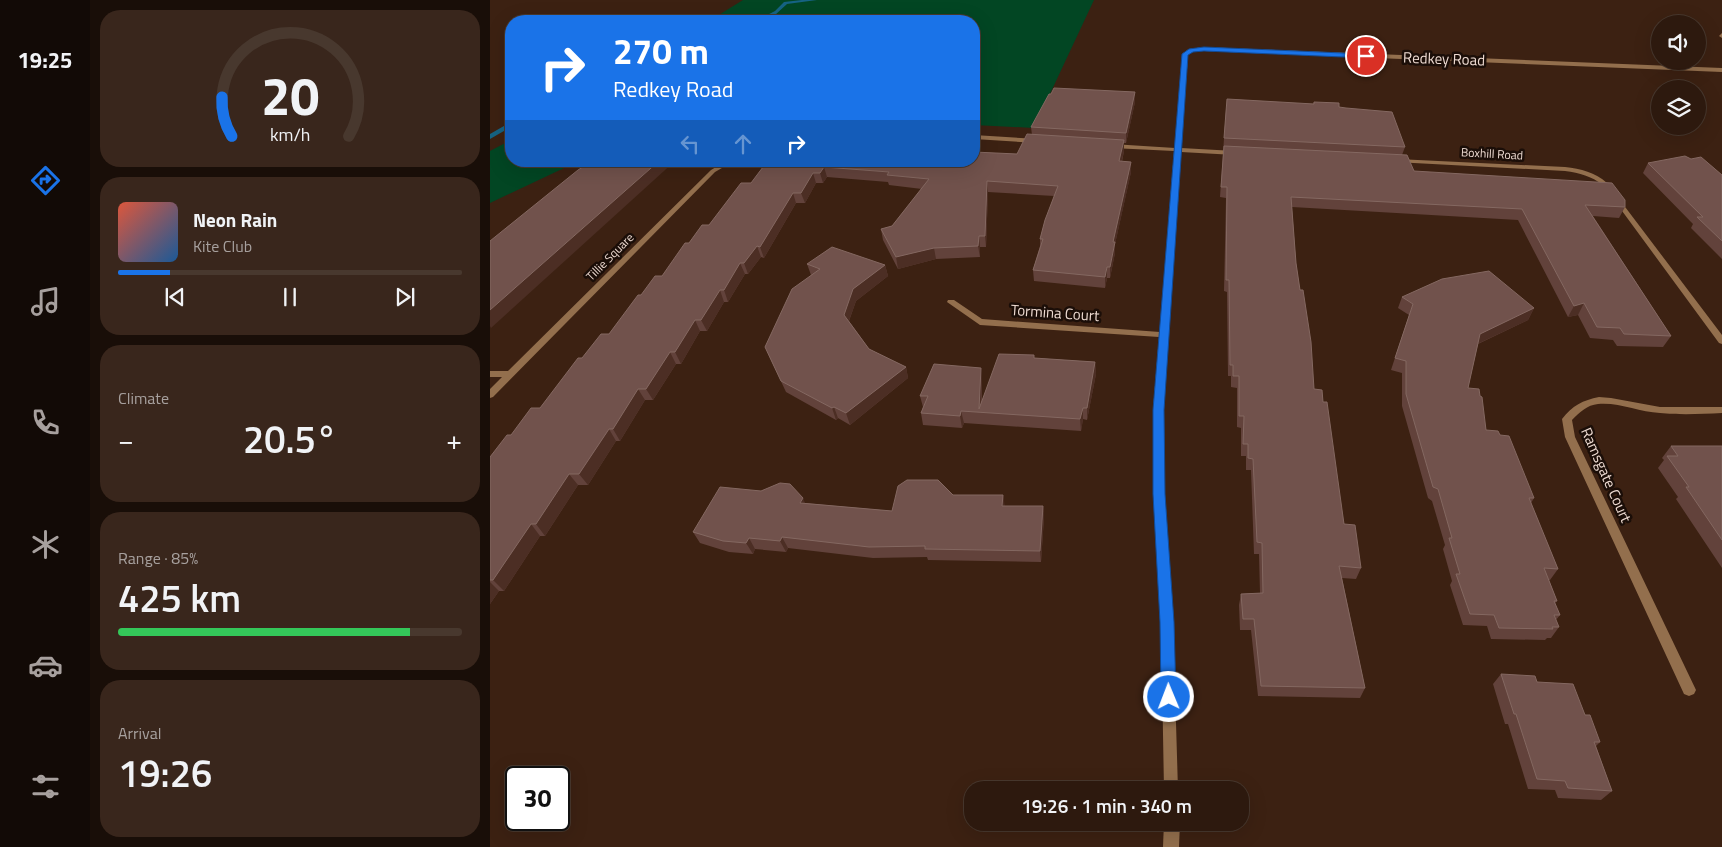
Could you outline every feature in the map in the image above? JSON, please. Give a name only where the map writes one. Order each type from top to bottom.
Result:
[{"type":"street","name":"Redkey Road","points":[[1171,781],[1167,622],[1159,494],[1158,410],[1185,54],[1191,50],[1204,49],[1722,70]]},
{"type":"street","points":[[980,137],[1041,142]]},
{"type":"street","points":[[1109,146],[1238,153]]},
{"type":"street","name":"Boxhill Road","points":[[1384,160],[1578,170],[1592,174],[1610,191],[1722,341]]},
{"type":"street","name":"Tillie Square","points":[[490,396],[713,171],[720,167]]},
{"type":"street","name":"Tormina Court","points":[[951,302],[980,322],[1164,335]]},
{"type":"street","points":[[490,374],[511,374]]},
{"type":"street","name":"Ramsgate Court","points":[[1689,690],[1570,437],[1567,419],[1574,408],[1586,404],[1615,400],[1658,410],[1722,410]]},
{"type":"street","points":[[1171,847],[1172,831]]},
{"type":"green space","points":[[743,0],[1094,0],[1034,128],[980,125],[980,15],[719,15]]},
{"type":"green space","points":[[505,143],[505,167],[566,167],[490,203],[490,151]]},
{"type":"building","points":[[1054,88],[1135,92],[1126,133],[1031,127]]},
{"type":"building","points":[[1227,99],[1314,104],[1314,102],[1339,103],[1339,107],[1392,112],[1405,147],[1224,138]]},
{"type":"building","points":[[1027,134],[1124,140],[1119,161],[1131,162],[1113,242],[1115,242],[1110,267],[1107,267],[1105,277],[1033,270],[1043,239],[1040,239],[1045,220],[1058,186],[987,181],[985,236],[979,236],[978,246],[934,248],[896,257],[881,229],[892,226],[929,179],[887,175],[889,172],[824,167],[980,167],[980,152],[1017,154]]},
{"type":"building","points":[[1224,146],[1407,155],[1414,171],[1612,183],[1625,200],[1625,207],[1585,205],[1671,336],[1624,334],[1620,328],[1597,327],[1584,303],[1574,306],[1522,209],[1291,197],[1296,263],[1300,290],[1303,290],[1311,342],[1314,389],[1322,390],[1323,402],[1327,402],[1344,524],[1355,525],[1361,568],[1339,566],[1365,688],[1261,686],[1254,619],[1243,619],[1241,594],[1263,593],[1262,543],[1257,542],[1253,459],[1248,458],[1248,444],[1243,444],[1244,416],[1239,416],[1239,376],[1233,376],[1233,365],[1230,365],[1229,280],[1226,280],[1227,187],[1221,187]]},
{"type":"building","points":[[1685,156],[1691,159],[1701,157],[1722,175],[1722,241],[1697,217],[1703,217],[1648,163]]},
{"type":"building","points":[[583,167],[652,167],[490,310],[490,241]]},
{"type":"building","points":[[763,167],[824,167],[820,173],[813,173],[801,193],[793,193],[760,247],[757,246],[744,263],[740,263],[724,290],[720,290],[701,320],[695,320],[675,352],[670,352],[646,389],[638,389],[613,429],[609,429],[579,474],[569,474],[536,524],[531,524],[493,580],[490,580],[490,457],[507,435],[511,435],[531,408],[540,408],[578,358],[582,358],[601,334],[609,334],[638,295],[641,295],[655,276],[662,276],[685,243],[689,243],[702,225],[709,225],[741,183],[751,183]]},
{"type":"building","points":[[832,247],[885,265],[853,289],[844,315],[869,349],[906,367],[846,413],[834,407],[832,408],[781,381],[765,347],[792,289],[820,269],[807,264]]},
{"type":"building","points":[[1489,271],[1534,308],[1480,334],[1468,388],[1479,389],[1480,396],[1482,397],[1486,430],[1498,431],[1500,435],[1509,436],[1534,498],[1529,498],[1558,569],[1544,568],[1557,601],[1554,601],[1560,615],[1554,615],[1559,627],[1552,627],[1553,629],[1499,628],[1494,615],[1470,614],[1456,574],[1460,574],[1449,538],[1452,538],[1438,489],[1433,487],[1406,394],[1406,361],[1395,358],[1413,304],[1402,297],[1442,279]]},
{"type":"building","points":[[999,354],[1034,355],[1034,358],[1095,362],[1087,408],[1083,408],[1080,419],[961,411],[960,416],[921,413],[928,396],[920,396],[934,364],[981,368],[979,409]]},
{"type":"building","points":[[1671,446],[1722,446],[1722,540],[1667,456],[1678,456]]},
{"type":"building","points":[[907,480],[938,480],[953,495],[1003,495],[1002,506],[1043,506],[1040,551],[925,549],[925,546],[869,547],[782,537],[780,541],[749,538],[746,543],[723,541],[693,532],[720,487],[761,491],[780,483],[790,484],[803,498],[800,503],[892,511],[898,486]]},
{"type":"building","points":[[1501,674],[1535,676],[1537,682],[1573,684],[1585,715],[1590,715],[1600,742],[1594,742],[1612,791],[1568,788],[1565,781],[1537,779]]},
{"type":"waterway","points":[[772,15],[786,3],[815,0]]},
{"type":"waterway","points":[[490,137],[505,128]]},
{"type":"route","points":[[1169,697],[1167,622],[1159,494],[1158,410],[1185,54],[1191,50],[1204,49],[1366,56]]}]
